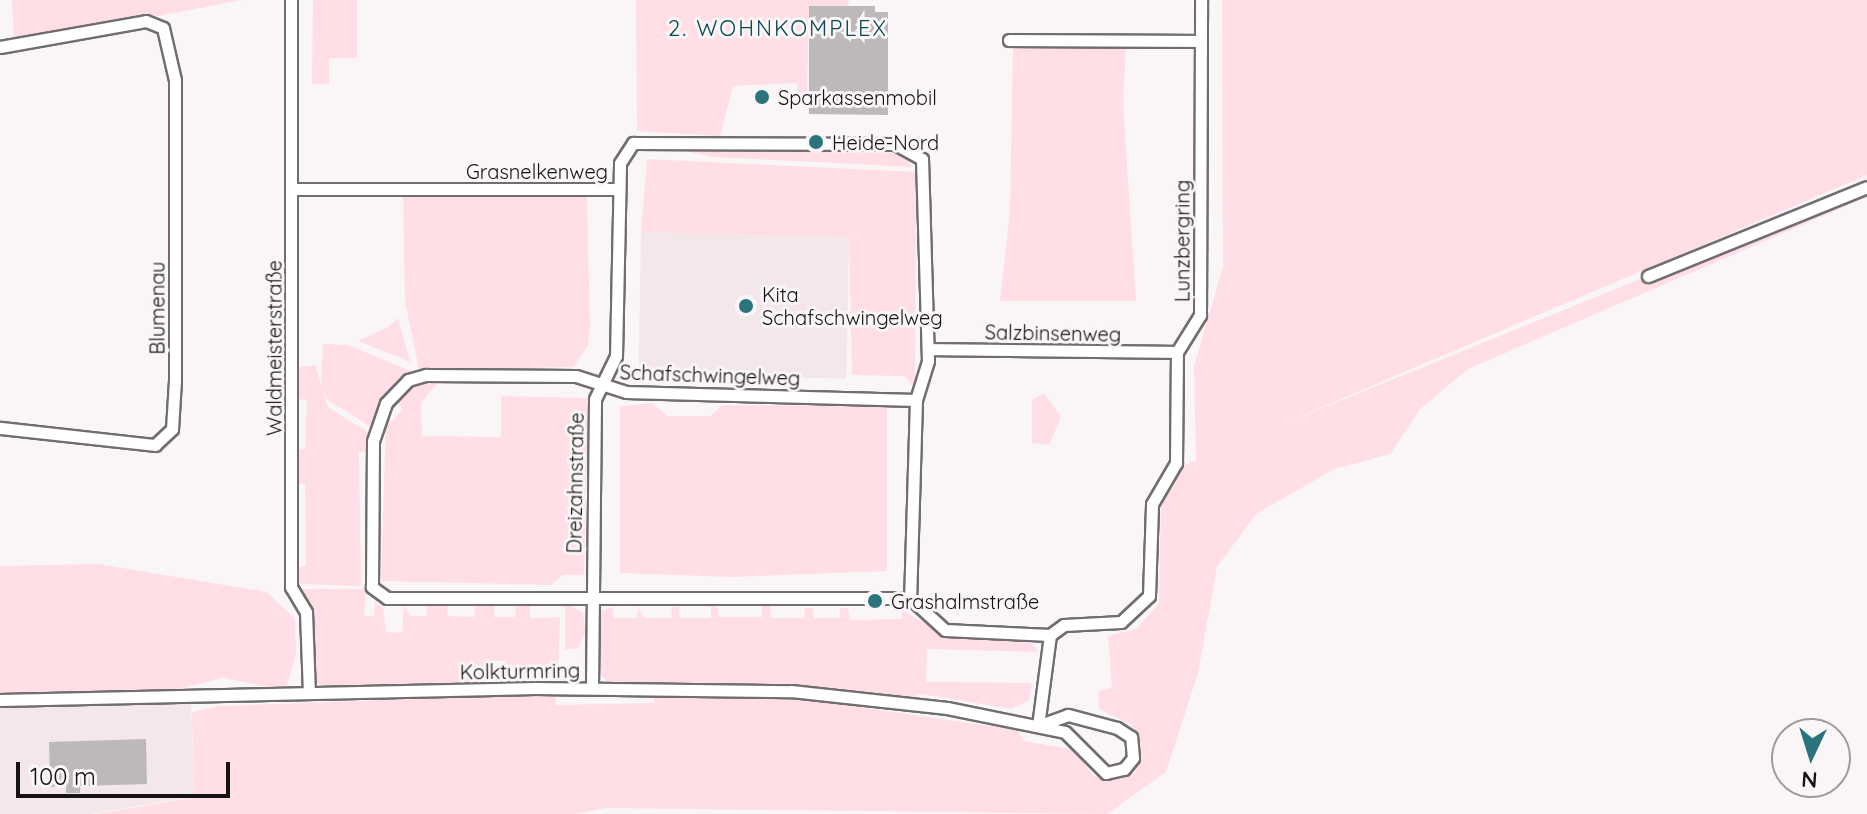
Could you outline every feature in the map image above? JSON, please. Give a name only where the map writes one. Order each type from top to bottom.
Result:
[{"type":"street","name":"Waldmeisterstraße","points":[[291,0],[291,587],[306,612],[309,693]]},
{"type":"street","name":"Lunzbergring","points":[[1177,352],[1200,315],[1201,0]]},
{"type":"street","name":"Blumenau","points":[[0,47],[146,21],[163,28],[174,63],[172,429],[162,442],[140,445],[0,428]]},
{"type":"street","points":[[1009,40],[1201,41]]},
{"type":"street","name":"Grasnelkenweg","points":[[292,189],[618,189],[621,157],[637,143],[895,144],[919,155],[925,169],[928,349]]},
{"type":"street","points":[[1648,276],[1867,187]]},
{"type":"street","name":"Dreizahnstraße","points":[[592,688],[591,598],[599,385],[616,356],[618,189]]},
{"type":"street","points":[[910,598],[916,400],[928,349]]},
{"type":"street","name":"Salzbinsenweg","points":[[928,349],[1177,352]]},
{"type":"street","points":[[591,598],[910,598],[945,630],[1050,635],[1064,625],[1121,622],[1149,596],[1152,504],[1176,463],[1177,352]]},
{"type":"street","name":"Schafschwingelweg","points":[[591,598],[387,598],[372,587],[373,441],[377,417],[398,389],[426,375],[576,376],[626,392],[916,400]]},
{"type":"street","points":[[1038,726],[1050,635]]},
{"type":"street","name":"Kolkturmring","points":[[0,700],[592,688],[791,691],[947,708],[1038,726],[1075,736],[1106,773],[1124,769],[1133,758],[1131,737],[1117,728],[1068,715],[1038,726]]},
{"type":"shaded area","points":[[12,0],[241,0],[14,44]]},
{"type":"shaded area","points":[[313,0],[357,0],[357,58],[329,58],[329,84],[312,84]]},
{"type":"shaded area","points":[[636,0],[849,0],[848,6],[809,6],[807,94],[798,94],[797,83],[733,86],[720,136],[637,131]]},
{"type":"shaded area","points":[[1222,0],[1867,0],[1867,175],[1273,428],[1867,187],[1867,197],[1468,369],[1420,409],[1390,454],[1334,469],[1256,514],[1217,567],[1198,673],[1166,772],[1107,814],[606,808],[575,814],[97,814],[194,797],[192,712],[220,706],[555,694],[556,705],[654,703],[655,694],[798,698],[1017,730],[1024,741],[1075,750],[1093,776],[1134,774],[1140,754],[1132,725],[1099,709],[1098,691],[1112,688],[1108,636],[1136,629],[1159,604],[1161,503],[1176,483],[1175,470],[1196,460],[1194,366],[1223,267]]},
{"type":"shaded area","points":[[1013,46],[1126,47],[1123,104],[1136,301],[1000,301],[1010,212]]},
{"type":"shaded area","points":[[676,149],[886,152],[903,156],[913,167],[713,157]]},
{"type":"shaded area","points":[[647,159],[916,172],[915,388],[904,376],[852,375],[849,237],[641,232]]},
{"type":"shaded area","points":[[403,194],[587,196],[590,329],[588,346],[573,367],[419,370],[405,301]]},
{"type":"shaded area","name":"Kita Schafschwingelweg","points":[[641,232],[849,236],[846,379],[639,375]]},
{"type":"shaded area","points":[[398,318],[410,362],[358,341],[388,327]]},
{"type":"shaded area","points":[[323,344],[348,345],[413,372],[389,392],[371,427],[328,400],[321,387]]},
{"type":"shaded area","points":[[315,365],[328,407],[371,434],[369,451],[359,452],[361,586],[297,584],[297,567],[306,566],[305,484],[298,483],[297,450],[305,449],[307,400],[297,399],[297,367]]},
{"type":"shaded area","points":[[413,383],[437,383],[421,403],[422,436],[501,437],[501,396],[588,398],[584,575],[563,575],[551,585],[381,581],[386,419],[392,421],[403,409],[395,400]]},
{"type":"shaded area","points":[[1044,393],[1061,417],[1049,445],[1032,443],[1032,400]]},
{"type":"shaded area","points":[[652,403],[667,416],[710,416],[722,405],[887,406],[887,571],[731,577],[620,573],[620,406]]},
{"type":"shaded area","points":[[98,564],[267,592],[295,619],[296,653],[287,685],[273,688],[223,678],[170,691],[0,696],[0,566]]},
{"type":"shaded area","points":[[299,589],[366,589],[364,615],[374,617],[375,602],[383,608],[386,632],[402,633],[404,605],[410,616],[426,616],[427,604],[448,605],[447,616],[474,617],[476,605],[494,605],[494,617],[515,617],[516,605],[530,605],[530,618],[560,617],[558,676],[514,678],[504,661],[492,660],[488,677],[477,686],[327,689],[315,682],[310,608]]},
{"type":"shaded area","points":[[565,603],[583,612],[585,633],[578,648],[565,650]]},
{"type":"shaded area","points":[[711,606],[718,607],[719,617],[762,617],[762,606],[770,606],[771,618],[804,618],[805,608],[813,608],[814,618],[840,618],[840,608],[848,608],[850,620],[902,619],[902,610],[949,637],[1029,641],[1039,652],[927,649],[926,682],[1032,683],[1029,700],[1012,709],[921,694],[906,699],[813,688],[608,682],[600,675],[598,617],[603,610],[613,607],[614,618],[637,618],[638,607],[644,618],[671,618],[672,607],[679,607],[680,618],[711,618]]},
{"type":"shaded area","points":[[191,697],[194,796],[92,814],[0,814],[0,701]]},
{"type":"building","points":[[809,6],[875,6],[875,12],[888,12],[888,115],[809,114]]},
{"type":"building","points":[[146,739],[147,784],[80,786],[80,793],[66,793],[66,786],[50,787],[49,742]]},
{"type":"place","name":"Sparkassenmobil","points":[[762,97]]},
{"type":"place","name":"Heide-Nord","points":[[816,142]]},
{"type":"place","name":"Kita Schafschwingelweg","points":[[746,306]]},
{"type":"place","name":"Grashalmstraße","points":[[875,601]]},
{"type":"district","name":"2. WOHNKOMPLEX","points":[[778,29]]}]
